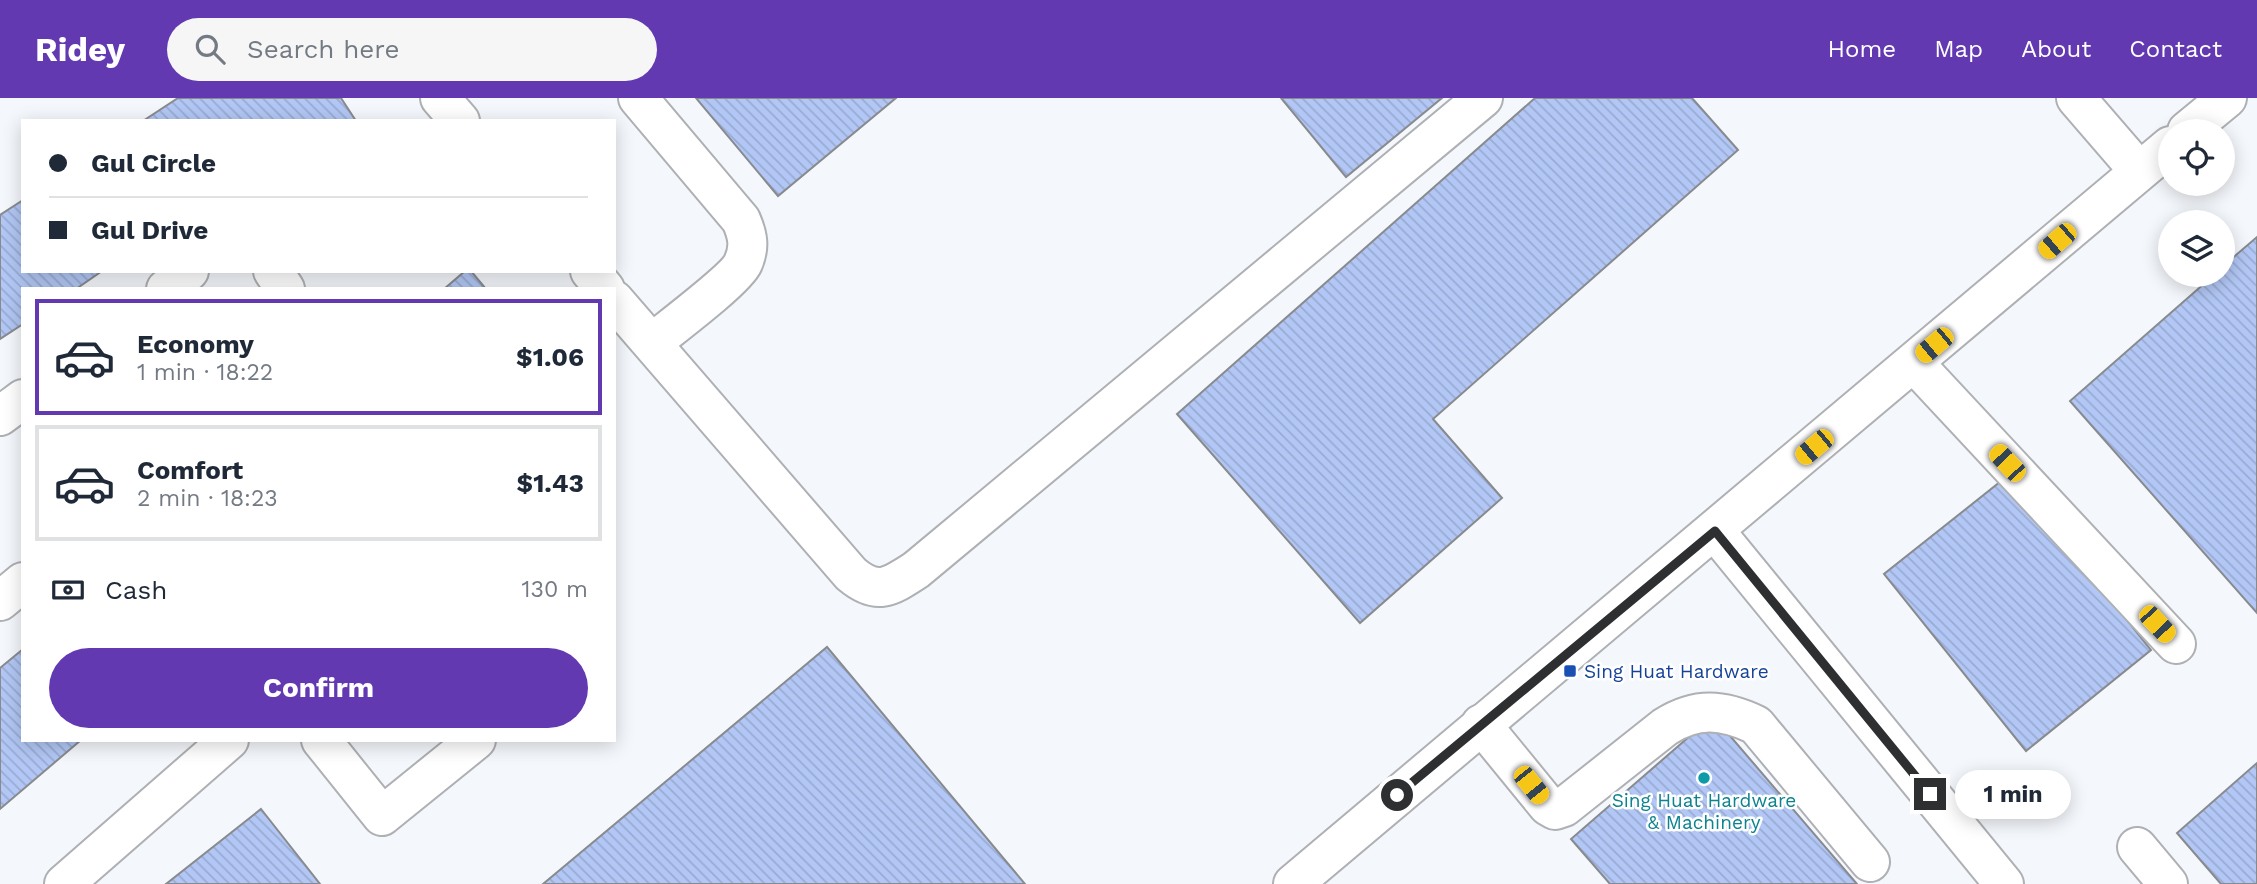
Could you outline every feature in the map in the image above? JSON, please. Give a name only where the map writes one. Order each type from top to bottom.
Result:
[{"type":"street","points":[[440,98],[458,119]]},
{"type":"street","points":[[638,98],[741,220],[748,237],[747,249],[738,271],[652,343]]},
{"type":"street","points":[[616,302],[851,574],[863,584],[884,588],[915,570],[1483,98]]},
{"type":"street","points":[[2077,98],[2139,171]]},
{"type":"street","points":[[2202,119],[2227,98]]},
{"type":"street","points":[[1293,884],[2158,156]]},
{"type":"street","points":[[169,287],[186,273]]},
{"type":"street","points":[[592,273],[603,287]]},
{"type":"street","points":[[1914,363],[2176,644]]},
{"type":"street","points":[[0,416],[21,400]]},
{"type":"street","points":[[1715,531],[2004,884]]},
{"type":"street","points":[[0,601],[21,584]]},
{"type":"street","points":[[1481,724],[1548,806],[1555,810],[1564,807],[1682,716],[1703,713],[1735,715],[1756,725],[1870,862]]},
{"type":"street","points":[[64,884],[227,742]]},
{"type":"street","points":[[323,742],[382,816],[474,742]]},
{"type":"street","points":[[2137,847],[2168,884]]},
{"type":"building","points":[[178,98],[341,98],[355,119],[146,119]]},
{"type":"building","points":[[696,98],[896,98],[778,196]]},
{"type":"building","points":[[1281,98],[1442,98],[1346,177]]},
{"type":"building","points":[[1535,98],[1692,98],[1738,150],[1433,419],[1502,498],[1360,623],[1177,414]]},
{"type":"building","points":[[21,201],[21,273],[99,273],[79,287],[21,287],[21,325],[0,339],[0,215]]},
{"type":"building","points":[[2257,237],[2257,613],[2070,401],[2200,287],[2235,287],[2235,256]]},
{"type":"building","points":[[463,273],[473,273],[484,287],[446,287]]},
{"type":"building","points":[[2010,474],[2151,650],[2026,751],[1884,574]]},
{"type":"building","points":[[827,647],[1025,884],[543,884]]},
{"type":"building","points":[[21,651],[21,742],[79,742],[0,809],[0,668]]},
{"type":"building","name":"Sing Huat Hardware & Machinery","points":[[1713,716],[1857,884],[1610,884],[1571,839]]},
{"type":"building","points":[[2257,763],[2257,884],[2221,884],[2177,833]]},
{"type":"building","points":[[261,809],[320,884],[166,884]]},
{"type":"place","name":"Sing Huat Hardware","points":[[1570,671]]},
{"type":"place","name":"Sing Huat Hardware & Machinery","points":[[1704,778]]},
{"type":"route","points":[[1397,795],[1715,531],[1930,794]]}]
